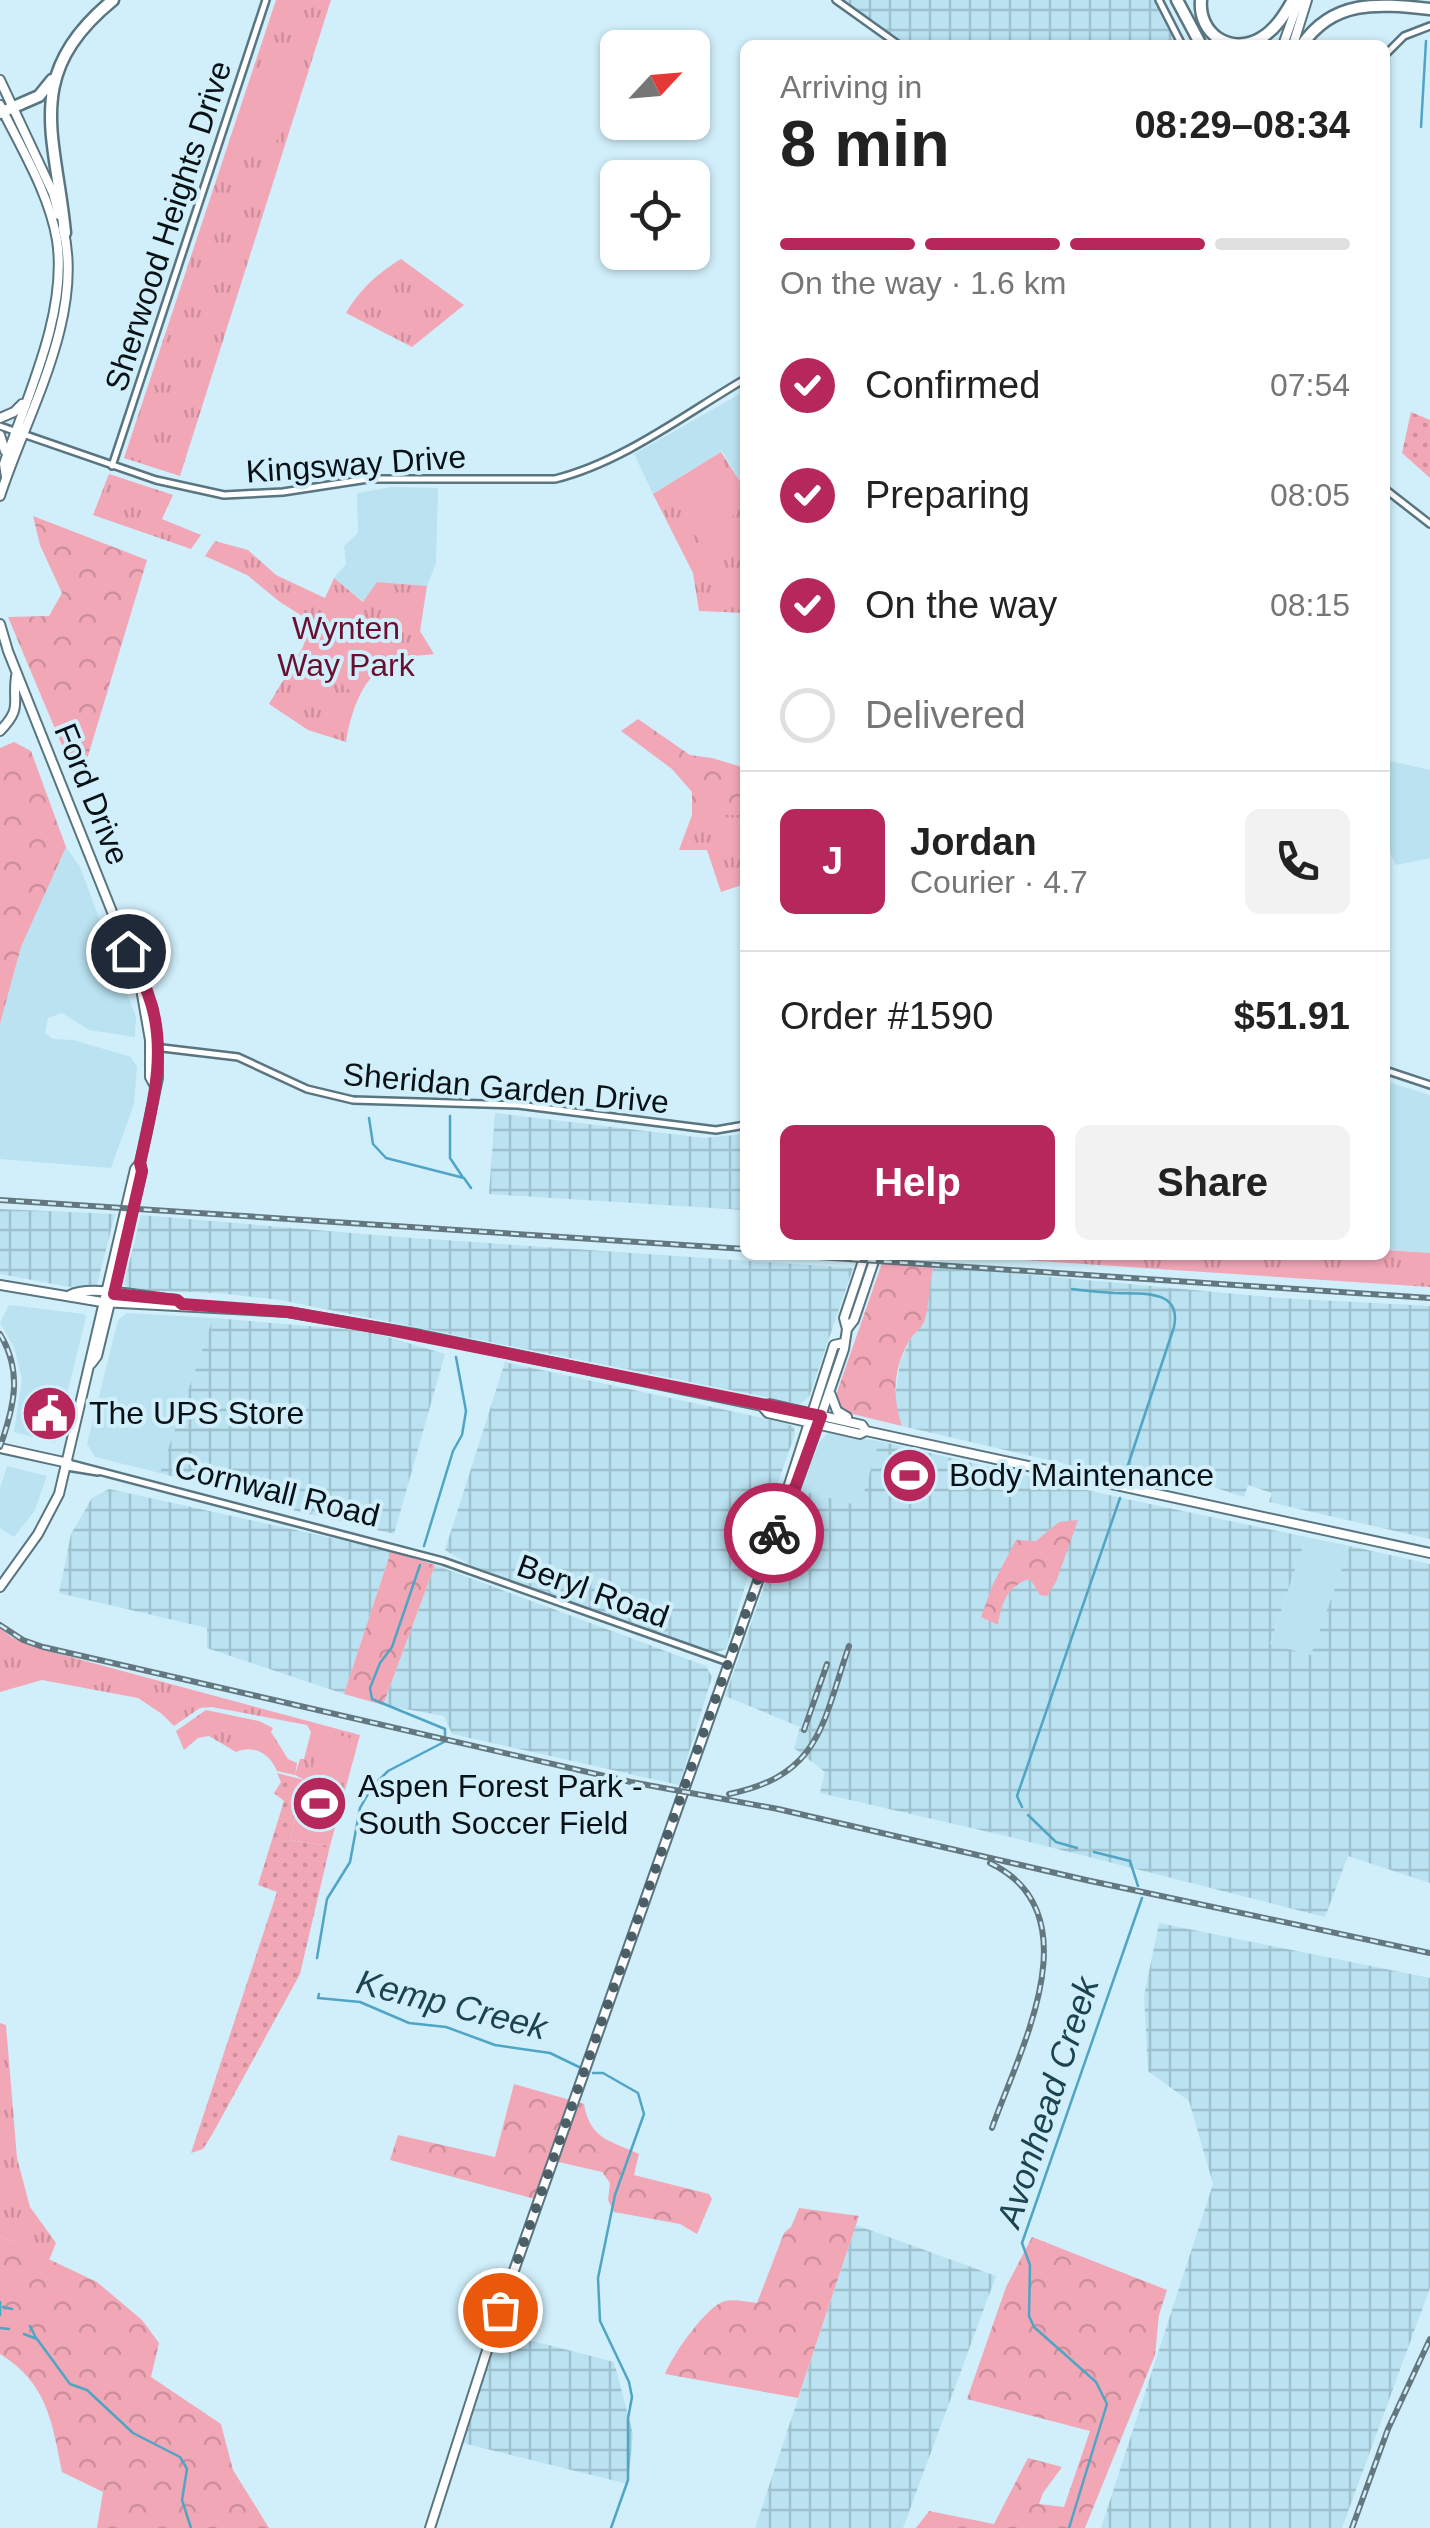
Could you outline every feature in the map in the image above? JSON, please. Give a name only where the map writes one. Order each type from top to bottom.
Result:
[{"type":"highway","points":[[4,109],[45,91],[87,24],[113,0]]},
{"type":"highway","points":[[1177,0],[1198,40]]},
{"type":"highway","points":[[1201,0],[1201,16],[1219,40]]},
{"type":"highway","points":[[1256,40],[1270,31],[1296,0]]},
{"type":"highway","points":[[1413,0],[1430,6]]},
{"type":"highway","points":[[1305,40],[1322,16],[1339,6],[1366,2],[1430,6]]},
{"type":"highway","points":[[64,57],[48,120],[65,233]]},
{"type":"main road","points":[[1284,40],[1296,0]]},
{"type":"main road","points":[[1295,40],[1307,0]]},
{"type":"main road","points":[[0,80],[4,109],[49,211],[59,266],[52,320],[25,401],[20,434],[5,461]]},
{"type":"main road","points":[[0,496],[65,306],[68,281],[65,233],[53,193],[4,109]]},
{"type":"main road","points":[[0,418],[25,401]]},
{"type":"main road","points":[[0,435],[5,445],[6,477]]},
{"type":"main road","name":"Ford Drive","points":[[0,624],[140,982],[158,1078],[67,1465],[48,1518],[0,1587]]},
{"type":"main road","points":[[0,731],[14,717],[18,704],[16,671]]},
{"type":"main road","points":[[847,1330],[844,1318],[864,1260]]},
{"type":"main road","points":[[788,1492],[795,1488],[844,1349],[842,1343],[874,1260]]},
{"type":"main road","points":[[0,1284],[176,1308],[182,1304],[288,1312],[421,1335],[762,1406],[768,1414],[820,1420],[860,1434],[863,1428]]},
{"type":"main road","points":[[430,2528],[500,2310],[788,1492],[786,1485],[834,1345],[842,1343]]},
{"type":"main road","points":[[836,1372],[832,1403],[840,1414],[856,1419],[863,1428],[1430,1553]]},
{"type":"main road","name":"Cornwall Road","points":[[0,1450],[67,1465]]},
{"type":"street","name":"Sherwood Heights Drive","points":[[112,466],[266,0]]},
{"type":"street","points":[[836,0],[892,40]]},
{"type":"street","points":[[1159,0],[1179,40]]},
{"type":"street","points":[[1390,50],[1404,36],[1430,26]]},
{"type":"street","name":"Kingsway Drive","points":[[0,426],[183,488],[224,495],[283,492],[368,479],[556,479],[607,460],[740,382]]},
{"type":"street","points":[[1390,494],[1430,524]]},
{"type":"street","name":"Sheridan Garden Drive","points":[[154,1047],[238,1057],[307,1089],[353,1100],[518,1106],[716,1130],[740,1126]]},
{"type":"street","points":[[1390,1072],[1430,1085]]},
{"type":"street","name":"Cornwall Road","points":[[67,1465],[443,1561]]},
{"type":"street","name":"Beryl Road","points":[[443,1561],[728,1662]]},
{"type":"shaded area","points":[[841,0],[1154,0],[1174,40],[901,40]]},
{"type":"shaded area","points":[[740,394],[740,481],[722,451],[653,494],[634,454]]},
{"type":"shaded area","points":[[392,487],[438,488],[436,563],[427,586],[377,582],[364,602],[334,578],[346,564],[344,546],[358,533],[357,493]]},
{"type":"shaded area","points":[[1390,761],[1430,770],[1430,858],[1396,865],[1390,853]]},
{"type":"shaded area","points":[[66,847],[80,867],[136,1017],[135,1037],[89,1030],[62,1013],[48,1018],[45,1033],[53,1039],[73,1040],[131,1057],[137,1067],[134,1104],[111,1168],[0,1159],[0,1024],[21,947]]},
{"type":"shaded area","points":[[1390,1083],[1430,1095],[1430,1253],[1390,1250]]},
{"type":"shaded area","points":[[495,1113],[704,1138],[740,1134],[740,1210],[489,1194]]},
{"type":"shaded area","points":[[0,1209],[115,1214],[97,1285],[69,1287],[0,1274]]},
{"type":"shaded area","points":[[141,1215],[853,1268],[809,1397],[800,1404],[280,1300],[129,1290],[124,1284]]},
{"type":"shaded area","points":[[934,1266],[1279,1298],[1430,1306],[1430,1539],[1269,1502],[1272,1493],[1248,1485],[1244,1497],[1210,1486],[1082,1468],[902,1426],[894,1403],[900,1363],[909,1341],[924,1321]]},
{"type":"shaded area","points":[[9,1305],[86,1317],[55,1443],[14,1432],[22,1380],[14,1347],[0,1323]]},
{"type":"shaded area","points":[[127,1313],[213,1318],[160,1473],[95,1457],[87,1444],[118,1320]]},
{"type":"shaded area","points":[[213,1318],[368,1331],[445,1354],[394,1534],[160,1473]]},
{"type":"shaded area","points":[[505,1362],[794,1427],[795,1434],[726,1649],[715,1653],[604,1614],[470,1565],[445,1550]]},
{"type":"shaded area","points":[[828,1433],[879,1441],[861,1506],[799,1490],[820,1441]]},
{"type":"shaded area","points":[[879,1441],[1306,1537],[1270,1644],[1311,1655],[1350,1546],[1430,1564],[1430,1883],[1348,1856],[1325,1917],[820,1793],[825,1772],[794,1748],[800,1727],[725,1696],[799,1490],[860,1506]]},
{"type":"shaded area","points":[[7,1466],[47,1476],[34,1512],[14,1537],[0,1528],[0,1488]]},
{"type":"shaded area","points":[[109,1489],[391,1551],[344,1694],[207,1648],[207,1628],[59,1593],[71,1534],[92,1498]]},
{"type":"shaded area","points":[[1306,1537],[1350,1546],[1312,1655],[1270,1645]]},
{"type":"shaded area","points":[[435,1565],[706,1666],[712,1677],[679,1785],[452,1734],[444,1716],[383,1705]]},
{"type":"shaded area","points":[[1159,1923],[1430,1978],[1430,2288],[1342,2528],[1101,2528],[1213,2184],[1189,2101],[1148,2071],[1144,1996]]},
{"type":"shaded area","points":[[856,2225],[996,2276],[903,2528],[755,2528]]},
{"type":"shaded area","points":[[498,2332],[614,2362],[633,2434],[628,2484],[463,2443]]},
{"type":"green space","points":[[276,0],[331,0],[180,476],[124,458]]},
{"type":"green space","points":[[255,72],[295,85],[271,157],[231,144]]},
{"type":"green space","points":[[401,259],[464,305],[412,347],[346,313],[370,282]]},
{"type":"green space","points":[[1411,412],[1430,420],[1430,478],[1402,453]]},
{"type":"green space","points":[[721,452],[740,481],[740,613],[699,611],[693,573],[653,494]]},
{"type":"green space","points":[[698,469],[740,498],[740,506],[709,549],[686,521],[684,502]]},
{"type":"green space","points":[[109,474],[173,495],[162,519],[201,535],[191,549],[93,515]]},
{"type":"green space","points":[[33,516],[147,560],[79,786],[8,617],[49,616],[62,593],[40,545]]},
{"type":"green space","name":"Wynten Way Park","points":[[215,541],[248,550],[276,575],[325,598],[334,578],[363,602],[377,582],[427,586],[420,631],[434,654],[396,659],[377,671],[358,699],[346,742],[308,730],[269,704],[303,647],[310,621],[247,575],[205,556]]},
{"type":"green space","points":[[333,614],[382,641],[350,690],[333,675],[324,656],[324,636]]},
{"type":"green space","points":[[638,719],[690,755],[740,766],[740,815],[692,815],[692,792],[672,769],[621,731]]},
{"type":"green space","points":[[14,742],[31,751],[66,847],[21,947],[0,1024],[0,748]]},
{"type":"green space","points":[[692,815],[740,815],[740,886],[721,892],[707,850],[679,850]]},
{"type":"green space","points":[[1390,1250],[1430,1253],[1430,1287],[1022,1260],[1390,1260]]},
{"type":"green space","points":[[882,1263],[934,1266],[924,1322],[909,1341],[897,1373],[902,1426],[844,1412],[835,1398]]},
{"type":"green space","points":[[1078,1520],[1056,1582],[1047,1596],[1040,1595],[1030,1579],[1007,1596],[998,1625],[981,1617],[1016,1540],[1036,1541],[1059,1522]]},
{"type":"green space","points":[[391,1551],[435,1565],[383,1705],[344,1694]]},
{"type":"green space","points":[[0,1628],[41,1649],[360,1735],[330,1846],[290,1840],[304,1780],[295,1775],[311,1732],[307,1725],[212,1707],[200,1708],[174,1726],[138,1698],[42,1680],[0,1692]]},
{"type":"green space","points":[[206,1710],[259,1721],[273,1728],[271,1732],[288,1759],[297,1763],[295,1775],[277,1771],[260,1752],[236,1752],[209,1736],[198,1738],[184,1750],[176,1731]]},
{"type":"green space","points":[[321,1731],[350,1738],[338,1786],[310,1778]]},
{"type":"green space","points":[[277,1773],[304,1780],[290,1840],[330,1846],[300,1974],[213,2133],[203,2149],[191,2153],[277,1892],[258,1885],[284,1801],[274,1793],[281,1782]]},
{"type":"green space","name":"Aspen Forest Park - South Soccer Field","points":[[308,1785],[337,1791],[324,1840],[296,1834]]},
{"type":"green space","points":[[0,2023],[6,2025],[17,2158],[30,2207],[56,2243],[49,2260],[0,2236]]},
{"type":"green space","points":[[514,2084],[584,2104],[596,2132],[639,2154],[634,2175],[709,2194],[712,2199],[697,2234],[680,2224],[614,2212],[608,2200],[610,2183],[602,2172],[550,2160],[535,2199],[390,2160],[398,2135],[495,2157]]},
{"type":"green space","points":[[799,2208],[859,2216],[798,2398],[665,2374],[690,2333],[717,2305],[729,2300],[757,2303],[784,2233]]},
{"type":"green space","points":[[0,2236],[97,2282],[142,2320],[159,2343],[151,2377],[221,2424],[233,2470],[269,2528],[97,2528],[103,2492],[62,2472],[50,2420],[38,2391],[16,2365],[0,2354]]},
{"type":"green space","points":[[1032,2237],[1167,2290],[1159,2315],[1155,2355],[1085,2528],[916,2528],[929,2511],[994,2524],[1028,2458],[1062,2467],[1039,2504],[1064,2507],[1090,2431],[967,2399],[1006,2287]]},
{"type":"waterway","points":[[1421,127],[1426,41]]},
{"type":"waterway","points":[[450,1116],[450,1158],[462,1176]]},
{"type":"waterway","points":[[369,1118],[373,1144],[386,1158],[464,1178],[471,1188]]},
{"type":"waterway","points":[[1072,1289],[1157,1296],[1172,1305],[1175,1314],[1126,1471]]},
{"type":"waterway","name":"Kemp Creek","points":[[424,1546],[453,1451],[462,1435],[466,1411],[456,1357]]},
{"type":"waterway","name":"Avonhead Creek","points":[[1022,1807],[1017,1796],[1120,1498]]},
{"type":"waterway","name":"Kemp Creek","points":[[420,1565],[392,1647],[380,1663],[370,1688],[372,1699],[445,1729],[445,1736]]},
{"type":"waterway","name":"Kemp Creek","points":[[317,1958],[327,1899],[350,1862],[360,1808],[372,1787],[388,1771],[444,1742]]},
{"type":"waterway","name":"Avonhead Creek","points":[[1028,1815],[1056,1842],[1077,1848]]},
{"type":"waterway","name":"Avonhead Creek","points":[[1094,1852],[1130,1861],[1138,1886]]},
{"type":"waterway","name":"Avonhead Creek","points":[[1069,2528],[1107,2404],[1096,2382],[1034,2327],[1029,2316],[1030,2265],[1022,2243],[1142,1898]]},
{"type":"waterway","name":"Kemp Creek","points":[[319,1994],[318,1998],[360,2002],[409,2023],[446,2027],[495,2045],[550,2053],[579,2067]]},
{"type":"waterway","name":"Kemp Creek","points":[[593,2073],[603,2073],[638,2093],[644,2114],[615,2195],[598,2278],[600,2321],[629,2382],[632,2397],[628,2480],[611,2528]]},
{"type":"waterway","points":[[0,2302],[0,2315]]},
{"type":"waterway","points":[[3,2307],[12,2309]]},
{"type":"waterway","points":[[30,2326],[36,2338]]},
{"type":"waterway","points":[[0,2328],[9,2329]]},
{"type":"waterway","points":[[24,2334],[37,2339],[70,2384],[87,2390],[133,2433],[180,2457],[187,2469],[182,2500],[191,2528]]},
{"type":"railway","points":[[0,1200],[740,1249]]},
{"type":"railway","points":[[863,1260],[1430,1298]]},
{"type":"railway","points":[[0,1334],[14,1376],[9,1418],[0,1447]]},
{"type":"railway","points":[[0,1625],[43,1647],[631,1782],[778,1809],[1430,1953]]},
{"type":"railway","points":[[729,1794],[783,1774],[800,1759],[823,1722],[849,1646]]},
{"type":"railway","points":[[804,1730],[827,1664]]},
{"type":"railway","points":[[990,1863],[1021,1886],[1038,1915],[1044,1949],[1031,2023],[992,2128]]},
{"type":"railway","points":[[1352,2528],[1388,2429],[1430,2339]]},
{"type":"way so far","points":[[500,2310],[774,1533]]},
{"type":"place","name":"The UPS Store","points":[[50,1413]]},
{"type":"place","name":"Body Maintenance","points":[[910,1475]]},
{"type":"place","name":"Aspen Forest Park - South Soccer Field","points":[[319,1804]]},
{"type":"route","points":[[128,951],[153,1010],[158,1078],[114,1294],[288,1312],[821,1416],[774,1533]]}]
